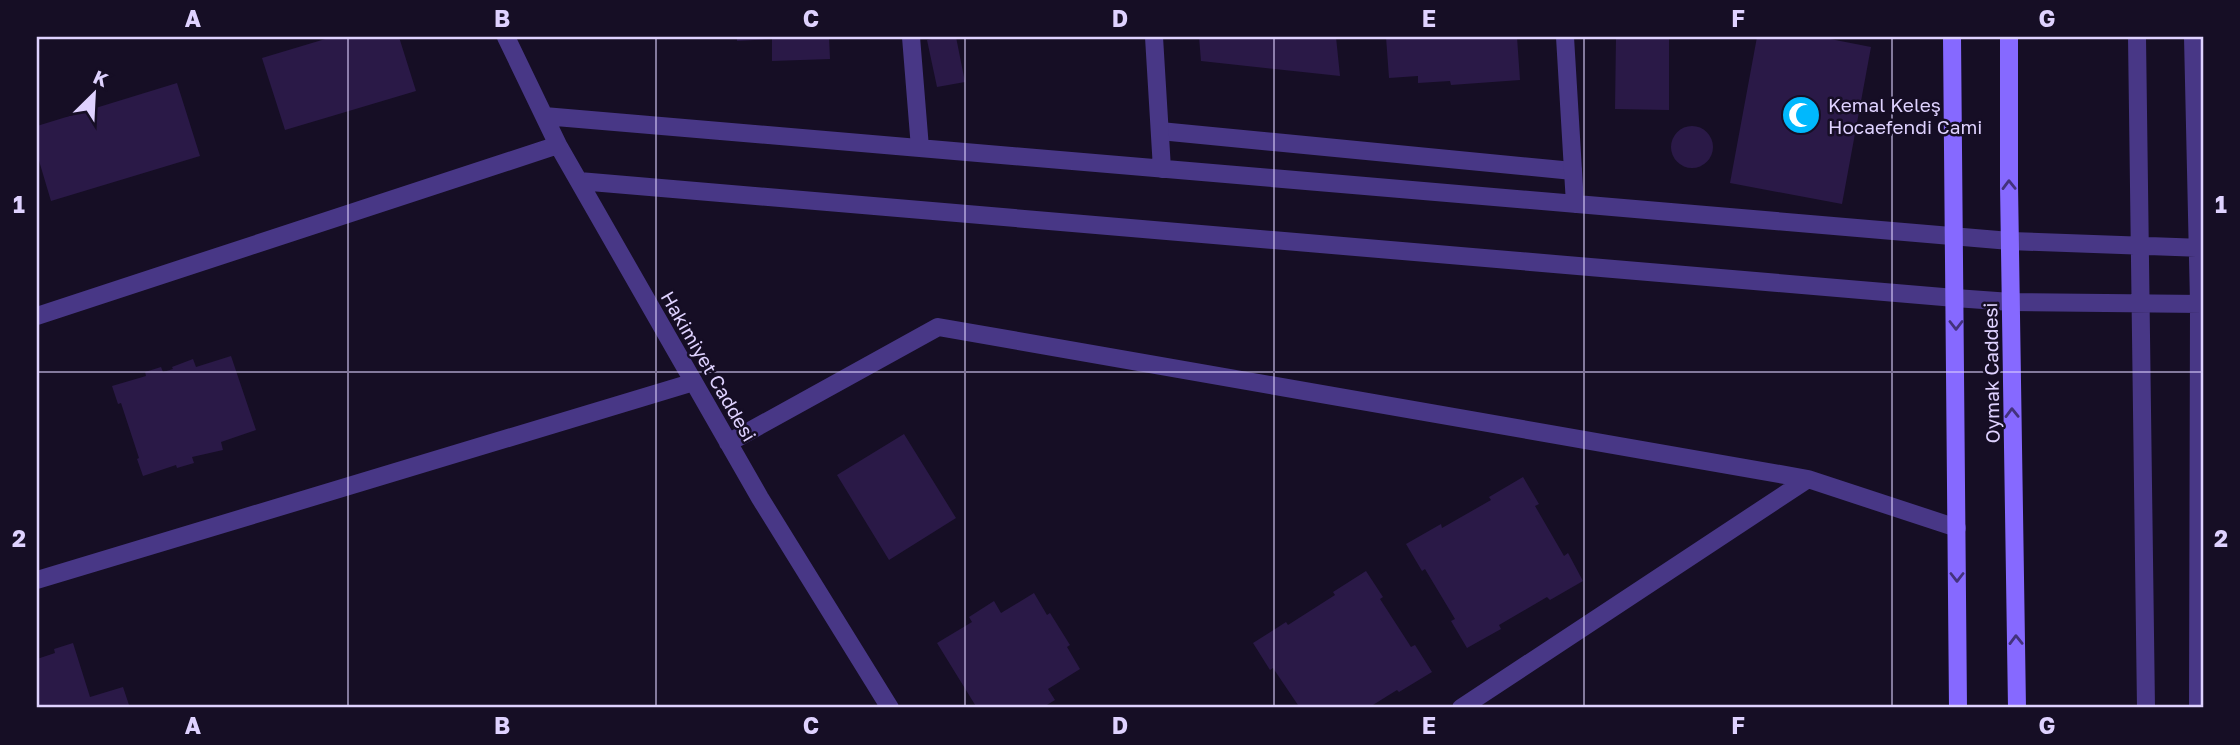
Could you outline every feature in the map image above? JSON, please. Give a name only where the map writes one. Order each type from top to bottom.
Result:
[{"type":"street","name":"Hakimiyet Caddesi","points":[[506,37],[558,145],[728,443],[890,708]]},
{"type":"street","points":[[911,37],[920,148]]},
{"type":"street","points":[[1154,37],[1162,169]]},
{"type":"street","points":[[1565,37],[1575,204]]},
{"type":"street","name":"Oymak Caddesi","points":[[1952,37],[1958,708]]},
{"type":"street","name":"Oymak Caddesi","points":[[2009,37],[2017,708]]},
{"type":"street","points":[[2137,37],[2146,708]]},
{"type":"street","points":[[2193,37],[2201,304],[2198,708]]},
{"type":"street","points":[[544,116],[1955,237],[2200,248]]},
{"type":"street","points":[[1160,131],[1573,171]]},
{"type":"street","points":[[37,316],[558,145]]},
{"type":"street","points":[[579,181],[1955,298],[2011,302],[2201,304]]},
{"type":"street","points":[[728,443],[938,327],[1808,479],[1957,528]]},
{"type":"street","points":[[37,580],[694,382]]},
{"type":"street","points":[[1461,708],[1808,479]]},
{"type":"building","points":[[332,37],[399,37],[416,91],[285,130],[262,58]]},
{"type":"building","points":[[737,37],[829,37],[830,59],[772,61],[772,39],[737,41]]},
{"type":"building","points":[[956,37],[965,82],[937,87],[927,40]]},
{"type":"building","points":[[1199,37],[1336,37],[1340,76],[1201,61]]},
{"type":"building","points":[[1386,37],[1517,37],[1520,80],[1451,85],[1450,81],[1418,83],[1418,76],[1389,78]]},
{"type":"building","points":[[1616,37],[1669,37],[1669,110],[1615,109]]},
{"type":"building","name":"Kemal Keleş Hocaefendi Cami","points":[[1757,37],[1820,37],[1871,47],[1842,204],[1730,183]]},
{"type":"building","points":[[177,83],[200,156],[51,201],[37,154],[37,126]]},
{"type":"building","points":[[1692,126],[1707,132],[1713,147],[1707,162],[1692,168],[1677,162],[1671,147],[1677,132]]},
{"type":"building","points":[[231,356],[256,430],[221,442],[223,450],[192,457],[194,463],[177,468],[176,465],[143,476],[121,403],[118,404],[112,386],[146,376],[145,372],[161,367],[163,372],[193,359],[196,367]]},
{"type":"building","points":[[904,434],[956,518],[889,560],[837,475]]},
{"type":"building","points":[[1523,477],[1539,504],[1535,506],[1564,556],[1568,553],[1583,581],[1550,600],[1547,597],[1499,625],[1501,629],[1467,648],[1451,621],[1455,619],[1425,569],[1422,571],[1406,544],[1441,524],[1442,528],[1491,500],[1489,497]]},
{"type":"building","points":[[1366,571],[1383,597],[1380,599],[1411,647],[1415,645],[1432,672],[1368,708],[1300,708],[1253,643],[1286,622],[1288,625]]},
{"type":"building","points":[[1034,593],[1070,645],[1067,647],[1080,669],[1048,689],[1055,700],[1042,708],[977,708],[937,643],[972,622],[969,617],[994,601],[1001,613]]},
{"type":"building","points":[[73,643],[90,697],[123,687],[130,708],[37,708],[37,659],[55,653],[54,649]]},
{"type":"place","name":"Kemal Keleş Hocaefendi Cami","points":[[1801,115]]}]
